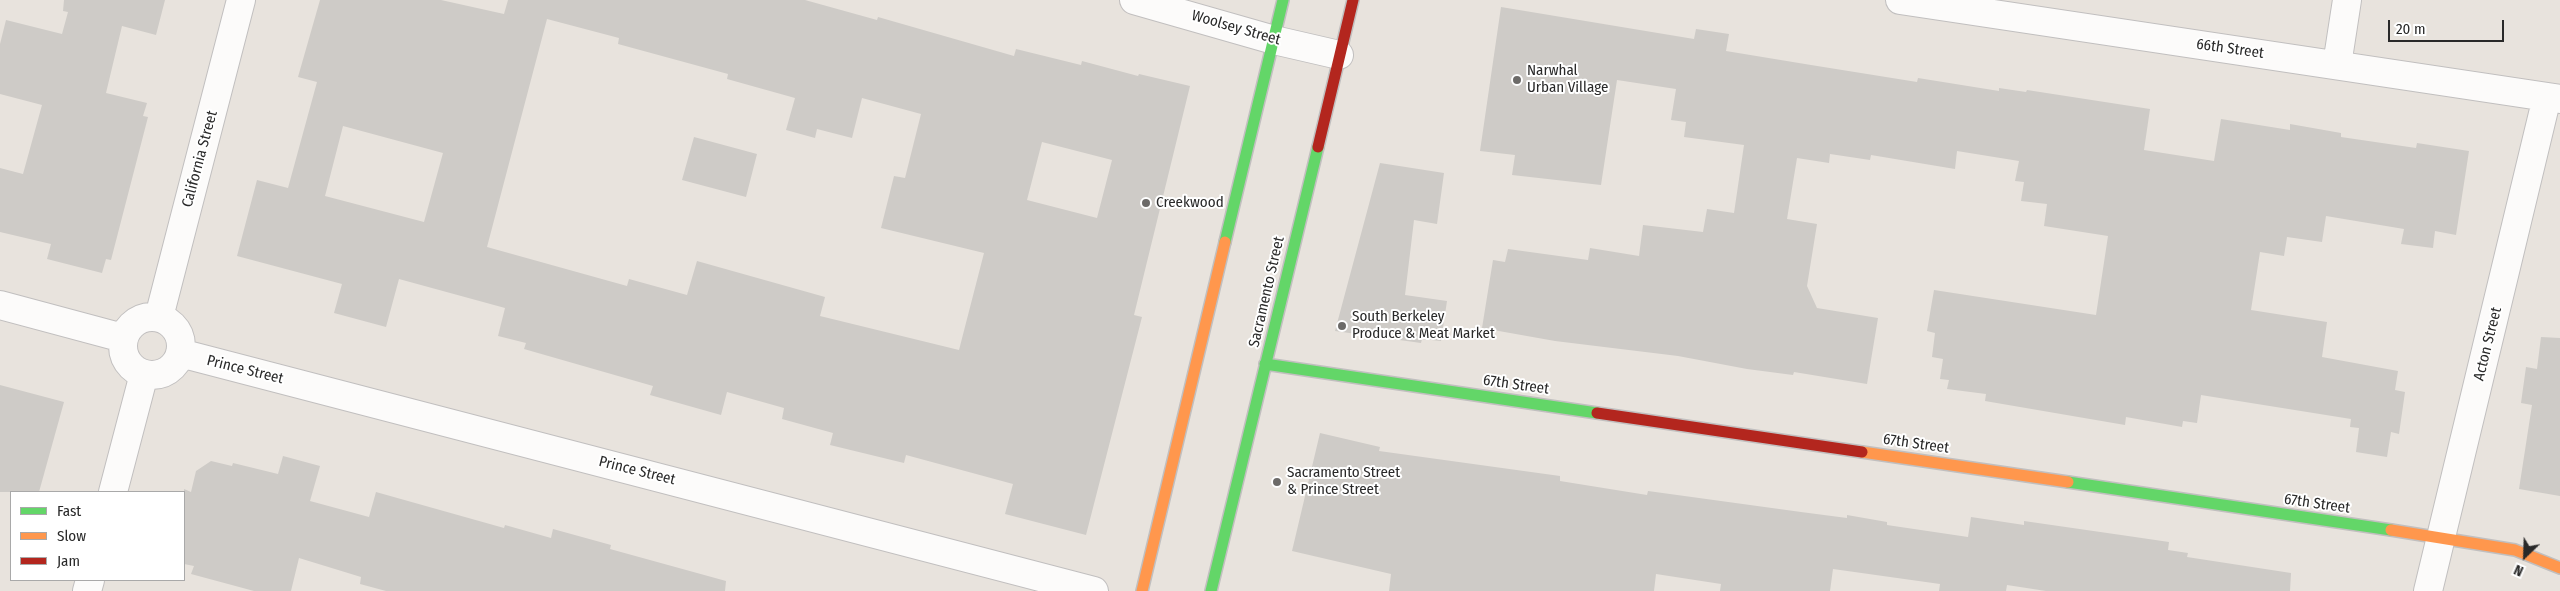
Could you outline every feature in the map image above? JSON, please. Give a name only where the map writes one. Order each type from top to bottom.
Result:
[{"type":"street","name":"California Street","points":[[159,317],[241,0]]},
{"type":"street","name":"Woolsey Street","points":[[1134,0],[1274,40],[1339,55]]},
{"type":"street","points":[[1142,591],[1283,0]]},
{"type":"street","name":"Sacramento Street","points":[[1211,591],[1353,0]]},
{"type":"street","name":"66th Street","points":[[1900,0],[2553,98]]},
{"type":"street","points":[[2337,65],[2346,0]]},
{"type":"street","name":"Acton Street","points":[[2428,591],[2553,98]]},
{"type":"street","points":[[0,305],[123,338]]},
{"type":"street","points":[[159,317],[175,327],[181,344],[180,353],[177,362],[162,373],[144,374],[136,370],[124,356],[123,338],[134,323],[141,318],[159,317]]},
{"type":"street","name":"Prince Street","points":[[180,353],[1094,591]]},
{"type":"street","name":"67th Street","points":[[1265,364],[2441,537],[2515,550],[2560,568]]},
{"type":"street","points":[[113,491],[144,374]]},
{"type":"building","points":[[64,0],[165,0],[156,35],[122,26],[106,93],[147,103],[143,116],[148,117],[111,260],[106,259],[102,273],[47,259],[51,244],[0,232],[0,168],[23,174],[42,105],[0,94],[0,44],[6,20],[62,34],[68,12],[63,11]]},
{"type":"building","points":[[320,0],[441,0],[504,14],[508,0],[805,0],[877,20],[878,17],[1014,56],[1016,49],[1081,65],[1082,61],[1138,76],[1139,74],[1190,86],[1134,315],[1142,317],[1086,535],[1005,514],[1013,484],[906,455],[904,463],[830,445],[833,433],[782,419],[784,408],[727,392],[721,415],[650,395],[653,386],[524,349],[526,343],[498,336],[505,308],[399,279],[386,327],[334,313],[342,284],[237,256],[257,180],[288,188],[317,82],[298,77]],"holes":[[[547,19],[619,38],[618,44],[728,74],[727,79],[795,98],[786,130],[815,138],[817,129],[852,138],[862,98],[921,114],[905,178],[894,176],[881,228],[984,253],[959,350],[820,316],[825,297],[697,261],[687,295],[629,279],[627,286],[487,247]],[[343,126],[443,153],[424,222],[325,196]],[[1042,142],[1112,160],[1097,218],[1027,200]]]},
{"type":"building","points":[[1501,7],[1694,39],[1696,29],[1729,34],[1726,51],[1917,82],[1918,78],[1999,91],[1999,88],[2026,92],[2027,90],[2150,109],[2144,150],[2214,161],[2221,119],[2290,130],[2290,124],[2341,133],[2341,137],[2416,148],[2417,143],[2469,151],[2456,235],[2435,231],[2433,248],[2401,244],[2404,229],[2326,216],[2322,242],[2287,237],[2284,256],[2260,252],[2251,310],[2327,322],[2322,357],[2398,371],[2395,390],[2405,392],[2399,434],[2391,432],[2387,457],[2356,452],[2359,428],[2350,427],[2351,419],[2201,395],[2197,423],[2183,421],[2182,427],[2126,417],[2125,425],[1985,401],[1986,394],[1947,389],[1949,380],[1940,379],[1943,359],[1932,357],[1935,333],[1927,331],[1934,290],[2096,315],[2108,236],[2044,226],[2047,204],[2021,201],[2024,182],[2015,181],[2019,161],[1957,151],[1955,169],[1871,155],[1870,160],[1830,154],[1829,163],[1797,158],[1787,219],[1817,224],[1807,286],[1817,308],[1878,318],[1867,384],[1794,372],[1793,375],[1747,369],[1678,356],[1555,341],[1482,328],[1493,260],[1505,262],[1508,249],[1588,260],[1590,248],[1639,256],[1643,225],[1703,232],[1707,209],[1734,213],[1744,145],[1684,137],[1686,122],[1671,120],[1676,89],[1617,80],[1601,185],[1512,175],[1515,155],[1480,151]]},
{"type":"building","points":[[694,137],[757,154],[746,197],[682,180]]},
{"type":"building","points":[[1380,163],[1444,173],[1437,224],[1414,220],[1405,295],[1447,301],[1441,341],[1422,339],[1421,343],[1335,331]]},
{"type":"building","points":[[2541,337],[2560,338],[2560,496],[2519,489],[2532,405],[2521,403],[2526,367],[2537,369]]},
{"type":"building","points":[[0,385],[64,402],[39,491],[0,492]]},
{"type":"building","points":[[1320,433],[1380,447],[1379,451],[1560,476],[1560,481],[1647,495],[1648,491],[1847,518],[1847,515],[1887,522],[1887,525],[1968,537],[1971,517],[2024,525],[2024,521],[2169,542],[2168,550],[2188,553],[2187,557],[2291,573],[2290,591],[2046,591],[2007,585],[2006,591],[1939,591],[1940,584],[1833,569],[1830,591],[1720,591],[1721,584],[1656,574],[1654,591],[1389,591],[1391,574],[1292,551]]},
{"type":"building","points":[[283,456],[320,466],[310,501],[369,517],[376,492],[504,528],[505,525],[551,538],[553,529],[611,545],[610,549],[726,581],[725,591],[386,591],[360,584],[361,577],[299,558],[291,591],[254,591],[191,574],[194,566],[185,564],[184,489],[191,492],[196,471],[211,461],[232,466],[233,463],[278,474]]},
{"type":"traffic: fast","points":[[1225,242],[1283,0]]},
{"type":"traffic: fast","points":[[1211,591],[1318,147]]},
{"type":"traffic: fast","points":[[1265,364],[1597,413]]},
{"type":"traffic: fast","points":[[2068,482],[2391,530]]},
{"type":"traffic: slow","points":[[1142,591],[1225,242]]},
{"type":"traffic: slow","points":[[1862,452],[2068,482]]},
{"type":"traffic: slow","points":[[2391,530],[2515,550],[2560,568]]},
{"type":"traffic: jam","points":[[1318,147],[1353,0]]},
{"type":"traffic: jam","points":[[1597,413],[1862,452]]},
{"type":"place","name":"Narwhal Urban Village","points":[[1517,80]]},
{"type":"place","name":"Creekwood","points":[[1146,203]]},
{"type":"place","name":"South Berkeley Produce & Meat Market","points":[[1342,326]]},
{"type":"place","name":"Sacramento Street & Prince Street","points":[[1277,482]]}]
